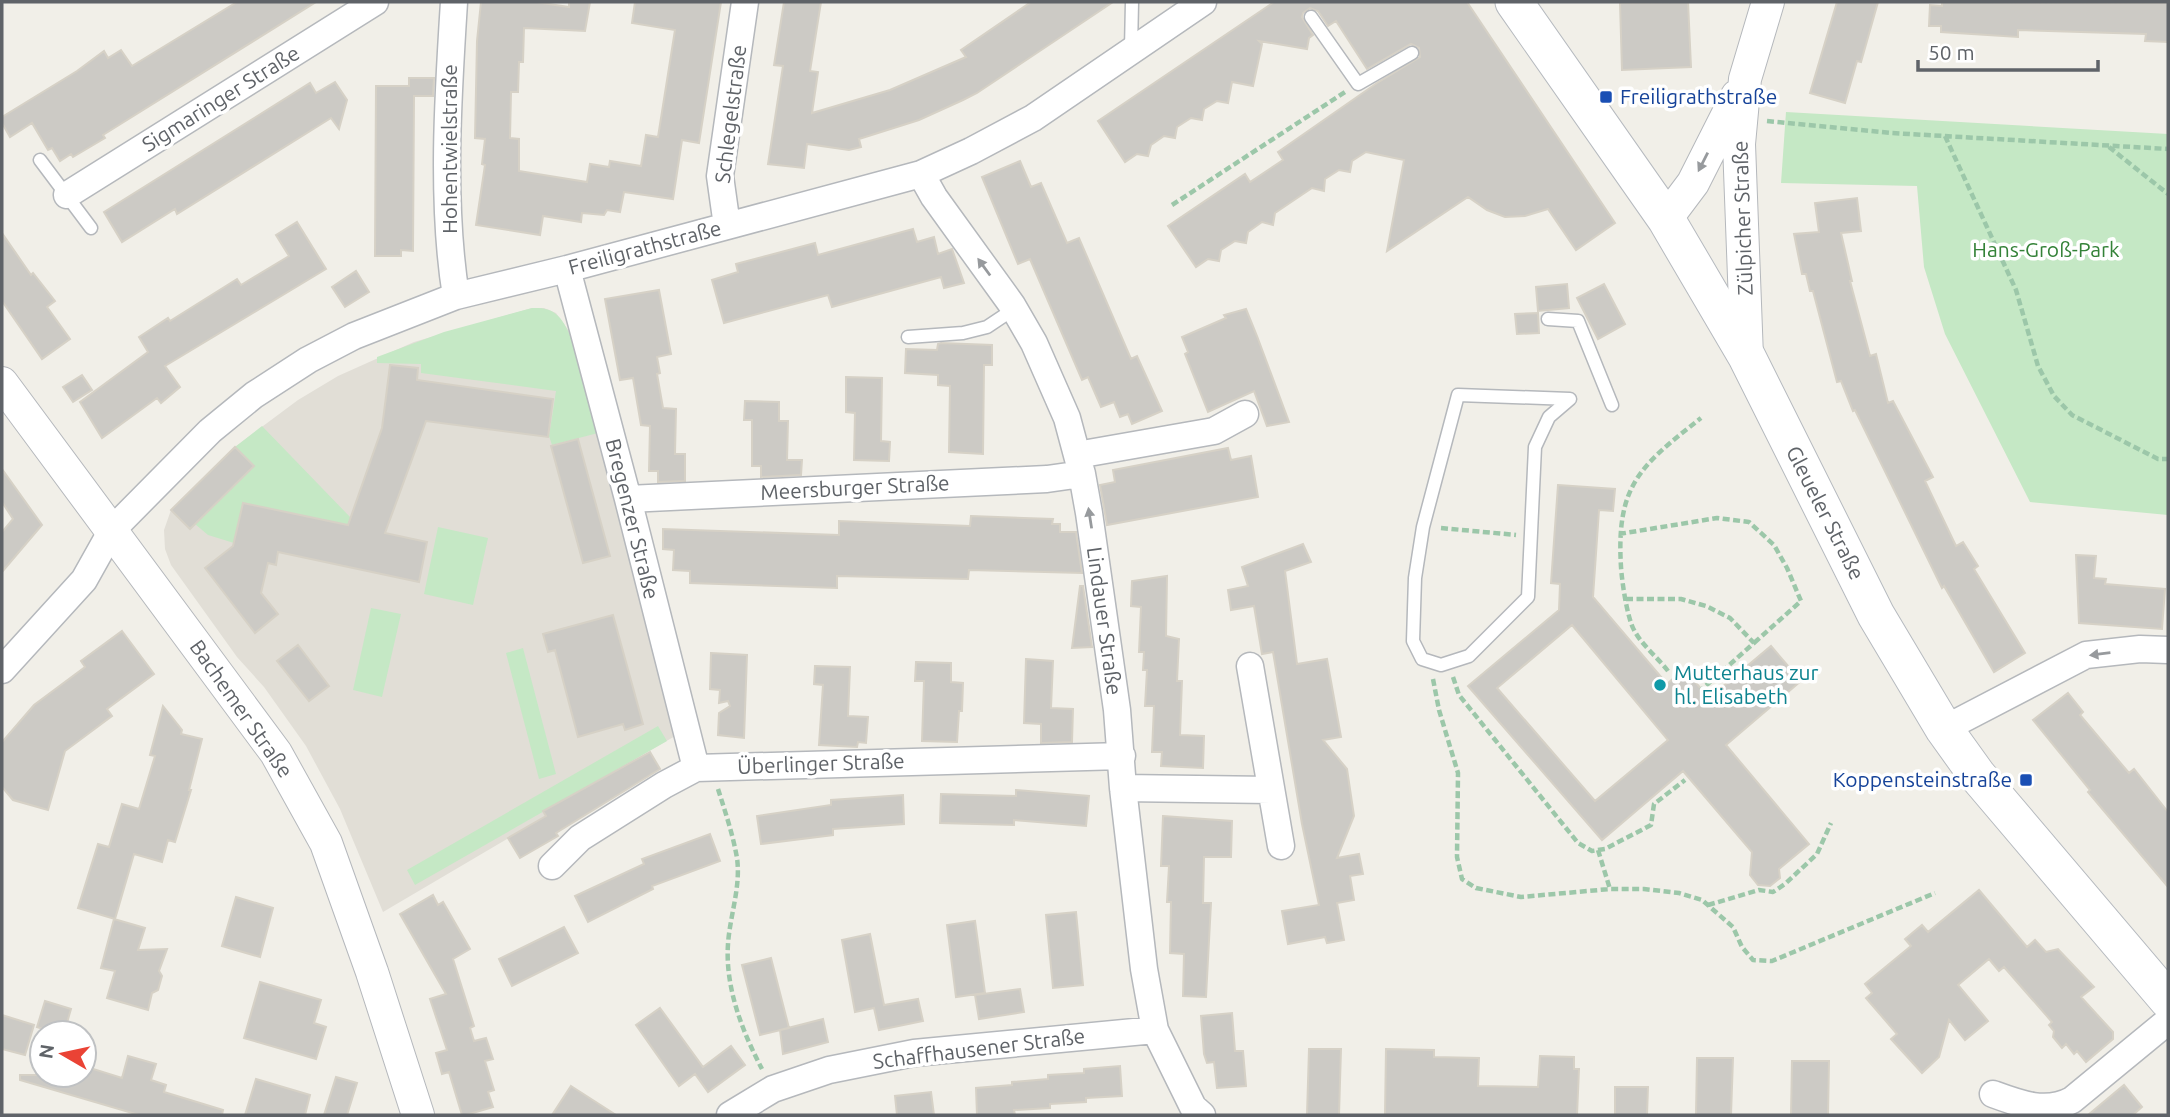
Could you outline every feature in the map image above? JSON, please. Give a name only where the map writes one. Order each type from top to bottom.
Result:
[{"type":"main road","name":"Gleueler Straße","points":[[1514,2],[1667,219],[1747,357],[1876,615],[1944,729],[1977,775],[2168,1000]]},
{"type":"street","name":"Sigmaringer Straße","points":[[67,195],[375,2]]},
{"type":"street","name":"Hohentwielstraße","points":[[454,2],[448,136],[450,257],[456,296]]},
{"type":"street","name":"Schlegelstraße","points":[[727,226],[720,176],[745,2]]},
{"type":"street","name":"Freiligrathstraße","points":[[2,670],[84,580],[112,530],[210,431],[254,395],[308,360],[354,336],[456,296],[566,270],[921,174],[1033,118],[1203,2]]},
{"type":"street","name":"Zülpicher Straße","points":[[1667,219],[1693,183],[1745,79],[1768,2]]},
{"type":"street","name":"Zülpicher Straße","points":[[1745,79],[1739,147],[1747,357]]},
{"type":"street","name":"Lindauer Straße","points":[[921,174],[934,197],[1014,309],[1034,343],[1067,418],[1080,464],[1122,756],[1123,788],[1144,969],[1155,1030],[1193,1107],[1202,1115]]},
{"type":"street","name":"Bregenzer Straße","points":[[566,270],[628,499],[706,768]]},
{"type":"street","name":"Bachemer Straße","points":[[2,383],[276,752],[326,843],[373,972],[418,1115]]},
{"type":"street","points":[[1080,464],[1214,431],[1245,414]]},
{"type":"street","name":"Meersburger Straße","points":[[628,499],[1047,479],[1080,464]]},
{"type":"street","points":[[1944,729],[2086,655],[2140,649],[2168,650]]},
{"type":"street","points":[[1250,666],[1281,846]]},
{"type":"street","name":"Überlinger Straße","points":[[552,866],[580,838],[664,785],[706,768],[1122,756]]},
{"type":"street","points":[[1123,788],[1271,790]]},
{"type":"street","points":[[1993,1094],[2042,1108],[2060,1107],[2168,1021]]},
{"type":"street","name":"Schaffhausener Straße","points":[[730,1115],[773,1089],[830,1070],[914,1053],[1155,1030]]},
{"type":"lane","points":[[1132,2],[1132,49]]},
{"type":"lane","points":[[1311,17],[1358,84],[1412,53]]},
{"type":"lane","points":[[40,160],[91,228]]},
{"type":"lane","points":[[908,337],[963,333],[987,327],[1014,309]]},
{"type":"lane","points":[[1548,319],[1578,321],[1612,405]]},
{"type":"lane","points":[[1458,394],[1570,399],[1549,416],[1535,447],[1531,536],[1528,597],[1469,656],[1441,665],[1422,659],[1413,641],[1412,631],[1415,578],[1423,527],[1458,394]]},
{"type":"path","points":[[1172,205],[1358,84]]},
{"type":"path","points":[[1742,118],[1945,136],[2168,149]]},
{"type":"path","points":[[1945,136],[2016,290],[2038,366],[2054,396],[2072,415],[2095,428],[2158,459],[2168,459]]},
{"type":"path","points":[[2109,147],[2168,194]]},
{"type":"path","points":[[1668,671],[1633,630],[1622,583],[1619,534],[1625,500],[1646,464],[1702,418]]},
{"type":"path","points":[[1619,534],[1717,518],[1749,522],[1774,545],[1787,568],[1801,601],[1701,690]]},
{"type":"path","points":[[1423,527],[1531,536]]},
{"type":"path","points":[[1626,599],[1681,599],[1706,606],[1730,618],[1754,643]]},
{"type":"path","points":[[1429,661],[1439,710],[1458,773],[1457,857],[1462,879],[1476,888],[1521,897],[1610,889],[1679,893],[1702,900],[1733,927],[1742,947],[1753,960],[1772,961],[1935,893]]},
{"type":"path","points":[[1448,663],[1459,695],[1578,843],[1592,851],[1605,849],[1651,824],[1654,804],[1685,780]]},
{"type":"path","points":[[706,768],[718,789],[737,858],[737,887],[728,944],[729,977],[738,1013],[755,1056],[773,1089]]},
{"type":"path","points":[[1707,905],[1759,890],[1773,892],[1786,884],[1817,854],[1831,823]]},
{"type":"path","points":[[1598,850],[1610,889]]},
{"type":"shaded area","points":[[532,308],[544,308],[556,313],[571,334],[677,735],[544,811],[546,816],[383,912],[340,809],[306,746],[171,565],[165,549],[164,530],[171,510],[235,447],[298,400],[338,376],[414,342]]},
{"type":"green space","name":"Hans-Groß-Park","points":[[1786,112],[2168,134],[2168,515],[2030,502],[1945,334],[1924,267],[1917,186],[1781,183]]},
{"type":"green space","points":[[532,308],[542,308],[557,315],[571,337],[598,433],[552,445],[549,436],[556,391],[421,373],[421,364],[377,363],[377,357],[444,332]]},
{"type":"green space","points":[[262,426],[351,518],[349,525],[243,503],[234,543],[208,535],[195,524],[253,466],[235,447]]},
{"type":"green space","points":[[438,527],[488,538],[473,605],[424,594]]},
{"type":"green space","points":[[371,608],[401,614],[382,697],[353,690]]},
{"type":"green space","points":[[523,648],[556,774],[539,779],[506,653]]},
{"type":"green space","points":[[658,726],[667,741],[415,885],[407,870]]},
{"type":"building","points":[[237,2],[316,2],[103,135],[105,138],[73,157],[71,154],[60,161],[52,148],[48,150],[32,123],[10,137],[2,123],[2,117],[77,71],[104,51],[108,58],[121,50],[132,66]]},
{"type":"building","points":[[481,2],[536,2],[569,7],[569,2],[590,2],[585,31],[524,28],[523,62],[519,62],[518,92],[511,92],[510,138],[519,139],[519,171],[587,182],[590,164],[609,167],[610,161],[641,166],[646,135],[658,137],[675,30],[632,23],[635,2],[721,2],[699,143],[682,140],[673,199],[624,192],[620,212],[607,210],[604,215],[582,213],[581,222],[543,216],[540,235],[476,225],[485,165],[482,164],[485,139],[475,138],[477,41]]},
{"type":"building","points":[[784,2],[821,2],[810,71],[818,72],[812,113],[890,90],[966,57],[961,50],[1031,2],[1113,2],[963,100],[919,120],[859,139],[861,147],[849,150],[807,144],[804,168],[768,164],[783,66],[774,65]]},
{"type":"building","points":[[1274,2],[1467,2],[1615,223],[1576,250],[1548,209],[1525,216],[1505,217],[1487,210],[1468,197],[1387,251],[1404,160],[1366,152],[1352,161],[1350,172],[1339,170],[1325,179],[1324,191],[1312,188],[1275,213],[1273,225],[1262,222],[1248,232],[1246,243],[1235,241],[1221,250],[1219,261],[1208,259],[1196,267],[1168,226],[1245,174],[1250,182],[1283,160],[1278,152],[1377,83],[1420,57],[1419,48],[1411,44],[1367,69],[1336,21],[1328,26],[1318,11],[1310,8],[1302,17],[1313,35],[1309,38],[1307,49],[1259,41],[1262,44],[1253,86],[1232,82],[1228,103],[1217,101],[1204,109],[1202,120],[1191,118],[1177,127],[1175,138],[1164,136],[1151,145],[1148,156],[1137,154],[1125,162],[1098,121]]},
{"type":"building","points":[[1688,2],[1691,67],[1622,70],[1620,3]]},
{"type":"building","points":[[1837,2],[1878,2],[1861,62],[1857,61],[1845,103],[1810,93]]},
{"type":"building","points":[[1942,2],[2168,3],[2168,42],[2145,41],[2146,34],[2018,30],[2018,37],[1941,32],[1941,26],[1929,26],[1930,5],[1942,6]]},
{"type":"building","points":[[409,78],[434,78],[433,96],[414,96],[413,251],[401,250],[401,256],[375,256],[376,86],[409,86]]},
{"type":"building","points":[[335,82],[347,100],[339,129],[331,118],[177,214],[175,209],[122,242],[104,212],[310,83],[316,93]]},
{"type":"building","points":[[1020,161],[1031,187],[1041,183],[1067,243],[1079,238],[1131,359],[1137,356],[1162,411],[1132,424],[1128,414],[1120,417],[1114,402],[1101,407],[1088,377],[1082,380],[1030,259],[1018,264],[982,177]]},
{"type":"building","points":[[1857,198],[1861,231],[1841,233],[1850,281],[1870,356],[1876,354],[1888,403],[1893,401],[1933,477],[1925,481],[1956,546],[1963,542],[1978,566],[1974,569],[2025,653],[1994,672],[1944,586],[1942,588],[1855,410],[1853,411],[1841,381],[1837,382],[1813,291],[1810,291],[1806,274],[1802,274],[1794,234],[1819,232],[1815,203]]},
{"type":"building","points":[[297,222],[326,269],[165,366],[180,387],[161,403],[157,398],[102,438],[80,402],[148,352],[139,337],[237,279],[241,285],[289,256],[276,235]]},
{"type":"building","points":[[913,229],[917,242],[934,237],[938,254],[952,249],[964,283],[944,288],[941,277],[832,307],[828,295],[724,323],[712,280],[738,272],[736,264],[815,243],[818,255]]},
{"type":"building","points":[[2,233],[31,275],[33,273],[55,301],[47,307],[70,339],[42,359],[2,301]]},
{"type":"building","points":[[356,271],[369,292],[345,307],[332,287]]},
{"type":"building","points":[[1567,284],[1569,308],[1538,311],[1536,287]]},
{"type":"building","points":[[1604,284],[1625,324],[1598,339],[1577,298]]},
{"type":"building","points":[[659,290],[671,354],[657,357],[660,373],[657,374],[663,408],[676,409],[675,454],[685,454],[685,481],[658,482],[658,471],[649,471],[650,426],[641,425],[633,378],[620,380],[605,299]]},
{"type":"building","points":[[1246,309],[1289,422],[1267,426],[1254,391],[1208,412],[1185,354],[1188,352],[1182,337],[1226,318],[1224,315]]},
{"type":"building","points":[[1538,313],[1539,333],[1517,334],[1515,314]]},
{"type":"building","points":[[938,344],[992,345],[992,365],[984,365],[983,454],[949,452],[950,386],[938,385],[938,375],[905,373],[906,349],[937,350]]},
{"type":"building","points":[[390,365],[418,368],[417,380],[553,399],[548,437],[426,421],[385,533],[427,542],[419,582],[278,552],[276,565],[268,563],[261,593],[278,614],[255,633],[205,568],[233,546],[243,503],[348,525],[382,428]]},
{"type":"building","points":[[82,375],[92,390],[73,402],[63,387]]},
{"type":"building","points":[[846,377],[882,378],[881,441],[890,442],[889,461],[854,460],[855,413],[846,412]]},
{"type":"building","points":[[745,401],[779,402],[779,421],[788,421],[787,460],[802,460],[801,475],[761,477],[761,466],[752,466],[752,420],[744,420]]},
{"type":"building","points":[[578,439],[610,556],[583,563],[551,446]]},
{"type":"building","points":[[235,447],[254,466],[190,529],[171,510]]},
{"type":"building","points":[[1228,448],[1231,460],[1251,456],[1258,497],[1107,525],[1100,485],[1115,482],[1113,470]]},
{"type":"building","points":[[2,469],[42,525],[2,572],[2,532],[13,519],[2,502]]},
{"type":"building","name":"Mutterhaus zur hl. Elisabeth","points":[[1558,485],[1615,489],[1613,511],[1599,510],[1593,597],[1667,684],[1684,669],[1709,698],[1771,646],[1801,681],[1726,745],[1809,844],[1779,869],[1780,878],[1770,886],[1758,885],[1750,875],[1752,852],[1683,771],[1602,840],[1468,686],[1559,610],[1560,584],[1551,583]],"holes":[[[1572,625],[1668,740],[1595,801],[1497,688]]]},
{"type":"building","points":[[971,516],[1053,519],[1052,524],[1060,524],[1060,532],[1076,532],[1082,573],[969,570],[968,579],[837,576],[837,588],[690,583],[690,571],[673,570],[674,550],[663,549],[663,529],[839,535],[839,521],[970,526]]},
{"type":"building","points":[[1303,544],[1311,562],[1285,571],[1297,664],[1327,659],[1341,737],[1323,740],[1347,769],[1354,816],[1337,858],[1359,854],[1363,874],[1350,876],[1354,900],[1337,903],[1344,940],[1327,943],[1325,937],[1288,944],[1282,911],[1319,905],[1302,824],[1273,652],[1262,654],[1254,606],[1231,610],[1228,590],[1248,586],[1242,567]]},
{"type":"building","points":[[2076,555],[2096,556],[2094,578],[2106,579],[2105,584],[2165,589],[2162,629],[2079,623]]},
{"type":"building","points":[[1167,576],[1166,636],[1179,639],[1177,681],[1182,681],[1180,735],[1204,736],[1203,768],[1161,766],[1162,752],[1152,752],[1154,706],[1145,706],[1147,670],[1143,670],[1144,652],[1139,652],[1141,607],[1131,606],[1132,581]]},
{"type":"building","points":[[1080,586],[1083,586],[1092,647],[1072,648]]},
{"type":"building","points":[[613,615],[643,724],[625,730],[623,724],[578,737],[555,650],[548,652],[543,634]]},
{"type":"building","points":[[122,631],[154,674],[107,709],[112,716],[65,751],[48,810],[13,800],[2,787],[2,742],[34,705],[85,667],[81,661]]},
{"type":"building","points":[[298,645],[329,686],[309,701],[277,661]]},
{"type":"building","points":[[711,653],[747,655],[744,738],[718,735],[719,713],[730,706],[728,701],[719,703],[720,690],[710,689]]},
{"type":"building","points":[[1026,659],[1053,661],[1051,708],[1073,709],[1072,742],[1041,743],[1041,724],[1024,723]]},
{"type":"building","points":[[916,662],[951,663],[951,682],[963,683],[957,742],[922,741],[924,681],[915,681]]},
{"type":"building","points":[[815,666],[850,667],[848,716],[868,717],[866,743],[858,742],[857,747],[819,745],[823,685],[814,684]]},
{"type":"building","points":[[2068,693],[2083,712],[2080,715],[2129,773],[2134,769],[2168,812],[2168,887],[2088,792],[2090,790],[2033,720]]},
{"type":"building","points":[[163,706],[182,730],[181,734],[202,739],[191,790],[175,842],[168,840],[162,862],[134,854],[115,919],[78,908],[98,844],[109,847],[122,804],[139,809],[155,756],[150,755]]},
{"type":"building","points":[[650,752],[660,769],[520,858],[508,838],[546,816],[543,811]]},
{"type":"building","points":[[1016,790],[1089,796],[1086,826],[1014,820],[1014,825],[940,823],[941,794],[1016,796]]},
{"type":"building","points":[[903,795],[904,824],[833,829],[833,835],[761,844],[757,816],[831,805],[831,800]]},
{"type":"building","points":[[1163,816],[1232,821],[1231,857],[1204,857],[1203,903],[1211,903],[1206,997],[1183,996],[1184,954],[1170,953],[1171,902],[1167,902],[1169,866],[1161,866]]},
{"type":"building","points":[[710,834],[720,861],[652,886],[653,889],[588,922],[575,896],[644,864],[642,859]]},
{"type":"building","points":[[1979,890],[2027,947],[2035,940],[2046,952],[2058,949],[2094,987],[2081,997],[2113,1032],[2113,1039],[2086,1062],[2077,1051],[2074,1054],[2066,1044],[2062,1048],[2053,1037],[2054,1031],[2049,1025],[2052,1022],[2004,967],[1999,971],[1989,959],[1958,985],[1988,1021],[1965,1040],[1949,1020],[1939,1057],[1922,1073],[1891,1039],[1897,1034],[1866,998],[1872,993],[1865,984],[1911,946],[1905,939],[1922,925],[1928,932]]},
{"type":"building","points":[[433,895],[438,905],[443,902],[470,949],[453,959],[474,1026],[470,1028],[474,1041],[486,1038],[493,1059],[485,1061],[494,1090],[488,1092],[493,1107],[466,1115],[462,1115],[449,1072],[442,1074],[436,1053],[447,1050],[430,999],[446,994],[400,914]]},
{"type":"building","points":[[236,897],[273,908],[260,957],[222,946]]},
{"type":"building","points":[[1076,912],[1083,985],[1053,988],[1046,915]]},
{"type":"building","points":[[114,919],[145,928],[138,950],[167,949],[159,971],[162,976],[158,990],[152,993],[148,1010],[107,998],[115,971],[101,968]]},
{"type":"building","points":[[975,921],[985,993],[956,997],[947,925]]},
{"type":"building","points":[[564,927],[578,953],[512,986],[499,959]]},
{"type":"building","points":[[870,934],[884,1005],[918,999],[923,1021],[879,1030],[874,1008],[855,1012],[842,940]]},
{"type":"building","points":[[771,958],[789,1028],[760,1035],[742,965]]},
{"type":"building","points":[[260,982],[321,1000],[314,1023],[326,1027],[316,1059],[244,1038]]},
{"type":"building","points":[[1020,989],[1024,1012],[979,1019],[975,995]]},
{"type":"building","points":[[45,1001],[71,1009],[68,1019],[39,1019]]},
{"type":"building","points":[[660,1008],[703,1067],[731,1046],[745,1065],[708,1092],[695,1074],[679,1086],[636,1025]]},
{"type":"building","points":[[1232,1013],[1235,1051],[1243,1051],[1246,1086],[1217,1088],[1214,1062],[1207,1063],[1204,1054],[1201,1016]]},
{"type":"building","points":[[2,1015],[28,1023],[25,1055],[2,1049]]},
{"type":"building","points":[[823,1019],[828,1042],[783,1054],[780,1030]]},
{"type":"building","points":[[1309,1049],[1341,1049],[1339,1115],[1307,1115]]},
{"type":"building","points":[[1386,1049],[1434,1050],[1434,1057],[1479,1058],[1478,1086],[1538,1087],[1540,1056],[1574,1057],[1574,1069],[1579,1069],[1577,1115],[1385,1115]]},
{"type":"building","points":[[128,1056],[156,1064],[151,1080],[166,1085],[164,1092],[223,1110],[222,1115],[139,1115],[51,1089],[98,1089],[98,1070],[122,1078]]},
{"type":"building","points":[[1697,1058],[1733,1058],[1731,1115],[1696,1115]]},
{"type":"building","points":[[1792,1061],[1829,1061],[1828,1115],[1791,1115]]},
{"type":"building","points":[[1120,1066],[1122,1096],[1050,1104],[1050,1108],[1014,1110],[1015,1115],[977,1115],[976,1088],[1048,1079],[1048,1075],[1084,1073],[1084,1069]]},
{"type":"building","points":[[20,1075],[28,1075],[28,1082],[20,1080]]},
{"type":"building","points":[[336,1077],[357,1083],[347,1115],[324,1115]]},
{"type":"building","points":[[256,1079],[310,1095],[305,1115],[245,1115]]},
{"type":"building","points":[[2124,1085],[2142,1107],[2133,1115],[2088,1115]]},
{"type":"building","points":[[571,1086],[616,1115],[552,1115]]},
{"type":"building","points":[[1615,1087],[1648,1087],[1647,1115],[1615,1115]]},
{"type":"building","points":[[931,1092],[934,1115],[897,1115],[895,1096]]},
{"type":"place","name":"Freiligrathstraße","points":[[1606,97]]},
{"type":"place","name":"Mutterhaus zur hl. Elisabeth","points":[[1660,685]]},
{"type":"place","name":"Koppensteinstraße","points":[[2026,780]]}]
